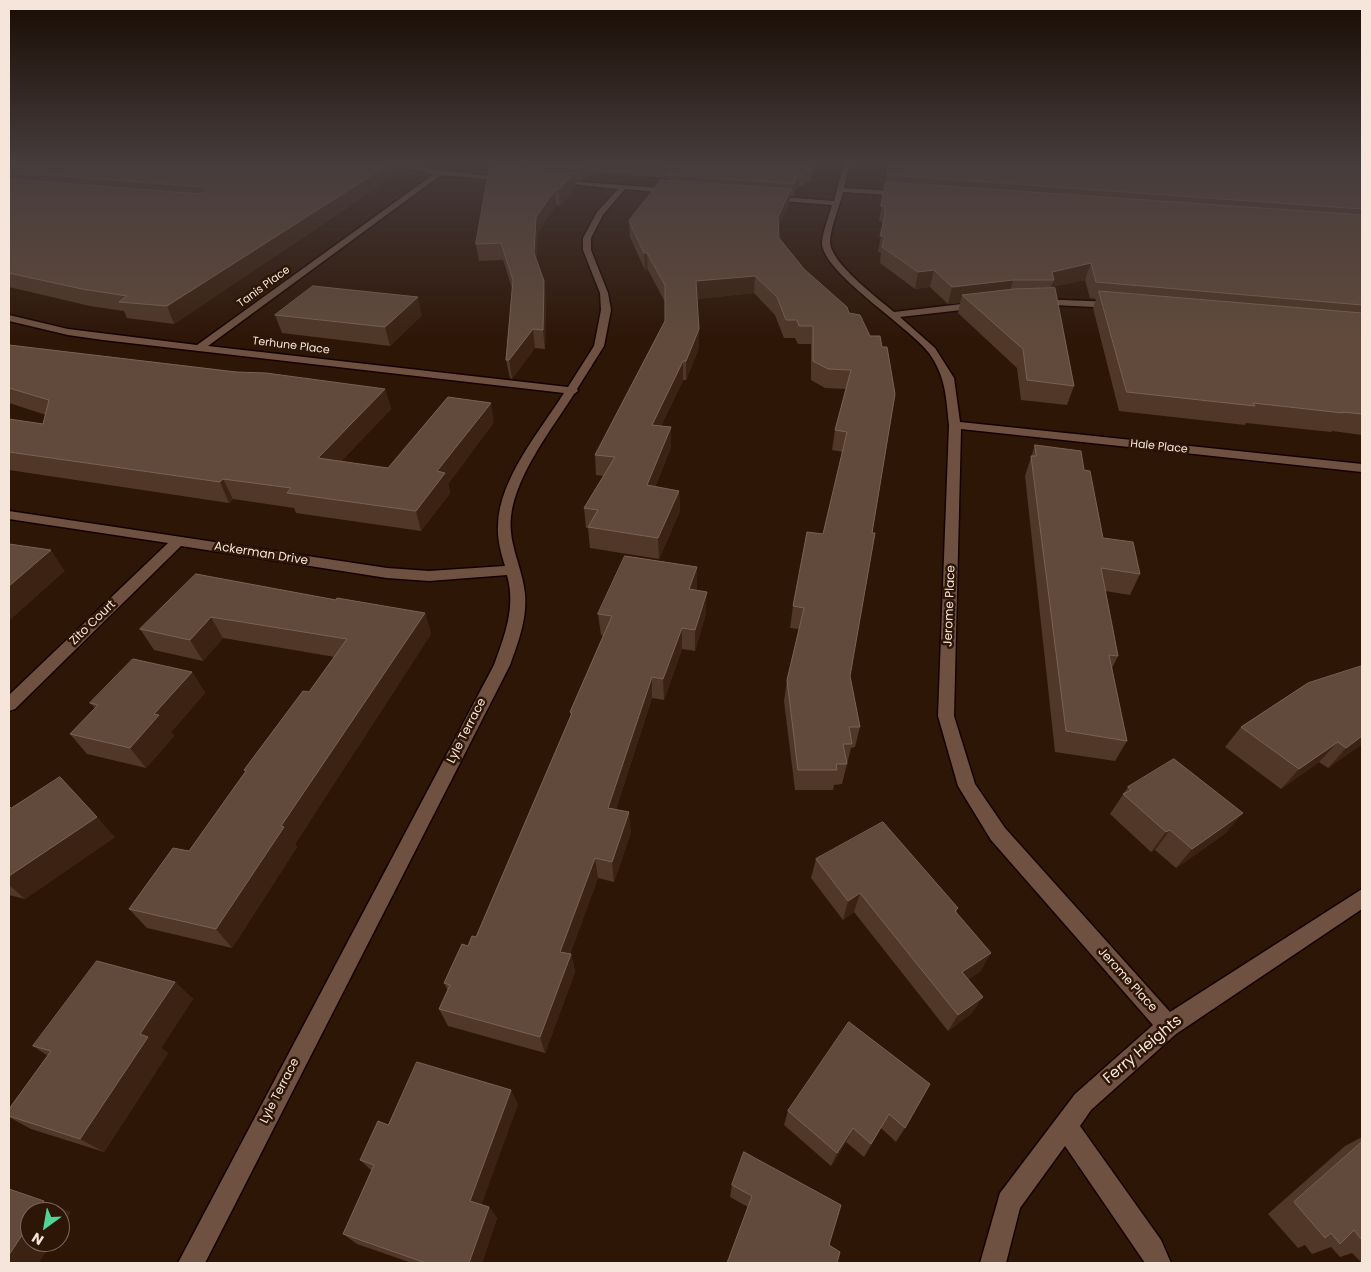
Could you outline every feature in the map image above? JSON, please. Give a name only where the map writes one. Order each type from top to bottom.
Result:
[{"type":"street","name":"Tanis Place","points":[[199,348],[372,222]]},
{"type":"street","name":"Lyle Terrace","points":[[191,1263],[502,665],[515,628],[518,598],[514,570],[506,547],[503,526],[512,488],[599,346],[606,310],[604,293],[587,250],[587,238],[595,222]]},
{"type":"street","name":"Jerome Place","points":[[831,222],[826,243],[833,259],[846,274],[932,350],[949,378],[955,426],[946,716],[967,786],[998,834],[1168,1026]]},
{"type":"street","points":[[1027,302],[1062,301],[1122,305]]},
{"type":"street","points":[[892,314],[990,304]]},
{"type":"street","name":"Terhune Place","points":[[9,318],[68,332],[573,391]]},
{"type":"street","name":"Hale Place","points":[[955,426],[1362,468]]},
{"type":"street","name":"Ackerman Drive","points":[[9,515],[387,573],[429,576],[514,570]]},
{"type":"street","name":"Zito Court","points":[[9,705],[178,541]]},
{"type":"street","name":"Ferry Heights","points":[[993,1263],[1009,1202],[1083,1102],[1168,1026],[1362,898]]},
{"type":"street","points":[[1065,1125],[1152,1249],[1158,1263]]},
{"type":"building","points":[[9,222],[298,222],[167,306],[119,302],[127,296],[82,289],[9,273]]},
{"type":"building","points":[[480,222],[536,222],[534,253],[544,281],[543,330],[533,329],[509,360],[506,360],[513,280],[501,243],[476,244]]},
{"type":"building","points":[[630,222],[778,222],[779,238],[804,269],[847,307],[849,313],[860,315],[870,336],[880,336],[882,347],[887,347],[895,394],[872,533],[875,533],[850,676],[860,727],[849,727],[852,744],[843,744],[847,764],[836,764],[837,770],[798,770],[787,680],[804,608],[793,606],[807,532],[823,534],[847,432],[835,430],[851,370],[828,369],[813,361],[813,326],[799,326],[797,320],[786,320],[777,297],[755,276],[696,281],[699,329],[686,361],[683,361],[652,425],[671,427],[647,485],[679,491],[658,538],[588,527],[598,510],[584,508],[615,457],[595,455],[665,321],[665,285],[647,253],[644,253]]},
{"type":"building","points":[[883,222],[1362,222],[1362,305],[1096,282],[1091,263],[1052,272],[1054,280],[1013,280],[952,287],[934,270],[918,272],[882,247],[885,236],[880,236]]},
{"type":"building","points":[[313,286],[418,297],[385,327],[275,315]]},
{"type":"building","points":[[1055,288],[1074,386],[1027,380],[1023,349],[962,295],[1014,289]]},
{"type":"building","points":[[1099,291],[1362,313],[1362,414],[1253,403],[1255,406],[1127,392]]},
{"type":"building","points":[[9,345],[236,372],[266,373],[385,389],[318,458],[388,468],[448,397],[491,403],[437,471],[445,473],[416,511],[287,493],[291,488],[223,479],[220,482],[9,452],[9,419],[43,424],[49,400],[9,388]]},
{"type":"building","points":[[1035,445],[1081,451],[1084,470],[1090,471],[1103,538],[1133,542],[1140,574],[1101,568],[1118,656],[1109,655],[1127,741],[1066,731],[1031,456],[1036,456]]},
{"type":"building","points":[[9,544],[51,550],[9,586]]},
{"type":"building","points":[[625,556],[697,567],[689,589],[707,592],[695,630],[682,628],[663,679],[652,677],[608,808],[629,812],[612,862],[595,858],[560,952],[571,954],[540,1037],[439,1009],[450,985],[444,983],[462,944],[468,946],[472,936],[476,937],[612,616],[598,614]]},
{"type":"building","points":[[196,574],[336,600],[337,598],[425,613],[281,826],[284,827],[216,929],[129,909],[173,848],[189,851],[246,771],[244,770],[303,691],[309,692],[347,639],[211,617],[190,640],[140,629]]},
{"type":"building","points":[[133,659],[192,672],[154,714],[159,715],[130,748],[70,734],[98,705],[90,703]]},
{"type":"building","points":[[1362,666],[1362,736],[1346,748],[1338,742],[1299,769],[1241,727],[1308,683]]},
{"type":"building","points":[[1174,759],[1243,813],[1192,849],[1170,830],[1166,832],[1123,794],[1131,790],[1128,787]]},
{"type":"building","points":[[60,777],[97,817],[9,876],[9,806],[11,808]]},
{"type":"building","points":[[883,822],[958,908],[955,911],[991,953],[962,972],[983,997],[958,1015],[860,893],[848,901],[816,859]]},
{"type":"building","points":[[97,961],[175,982],[140,1034],[148,1037],[80,1139],[9,1116],[9,1109],[51,1051],[33,1046]]},
{"type":"building","points":[[849,1022],[930,1084],[905,1128],[889,1114],[871,1144],[853,1128],[837,1153],[788,1111]]},
{"type":"building","points":[[417,1062],[511,1090],[470,1201],[489,1207],[469,1263],[426,1263],[343,1234],[374,1165],[360,1160],[378,1121],[388,1125]]},
{"type":"building","points":[[1362,1142],[1362,1240],[1354,1230],[1340,1244],[1331,1233],[1325,1238],[1294,1202]]},
{"type":"building","points":[[744,1152],[841,1205],[829,1245],[840,1252],[837,1263],[727,1263],[752,1196],[732,1185]]},
{"type":"building","points":[[9,1189],[44,1201],[20,1202],[20,1238],[9,1255]]}]
